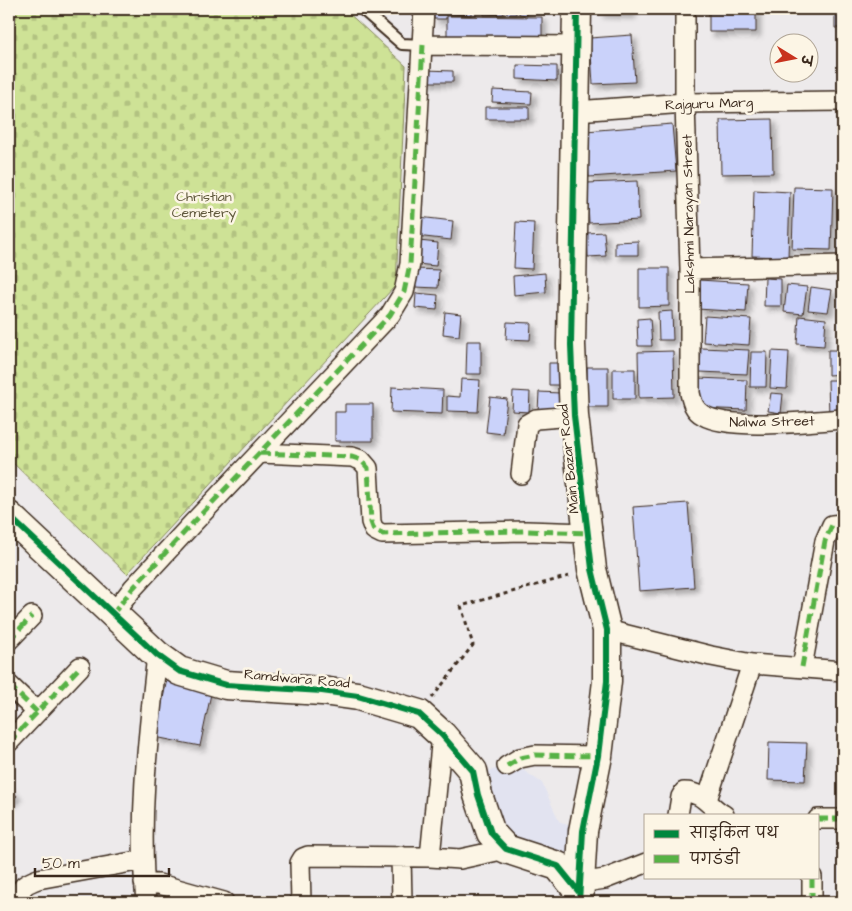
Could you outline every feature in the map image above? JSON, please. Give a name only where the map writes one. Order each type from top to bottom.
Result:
[{"type":"street","points":[[112,615],[133,588],[390,315],[404,292],[410,264],[424,9]]},
{"type":"street","name":"Main Bazar Road","points":[[577,9],[571,345],[574,416],[592,570],[607,630],[607,681],[598,756],[583,832],[579,892]]},
{"type":"street","name":"Lakshmi Narayan Street","points":[[685,9],[685,103],[690,269],[690,393],[693,406],[702,415]]},
{"type":"street","points":[[423,45],[577,46]]},
{"type":"street","name":"Rajguru Marg","points":[[576,111],[685,103],[843,101]]},
{"type":"street","points":[[690,269],[843,265]]},
{"type":"street","name":"Nalwa Street","points":[[702,415],[718,422],[749,424],[843,420]]},
{"type":"street","points":[[521,474],[527,424],[536,419],[574,416]]},
{"type":"street","points":[[260,453],[352,457],[362,460],[368,468],[371,522],[374,530],[382,534],[526,531],[589,533]]},
{"type":"street","name":"Ramdwara Road","points":[[9,516],[112,615],[157,655],[179,671],[226,685],[322,691],[358,696],[418,714],[442,735],[473,771],[478,795],[491,833],[506,849]]},
{"type":"street","points":[[802,667],[824,540],[832,525],[843,524]]},
{"type":"street","points":[[9,640],[32,616]]},
{"type":"street","points":[[607,630],[711,656],[752,664],[843,671]]},
{"type":"street","points":[[146,902],[143,860],[146,756],[157,655]]},
{"type":"street","points":[[708,800],[752,664]]},
{"type":"street","points":[[9,742],[80,667]]},
{"type":"street","points":[[9,685],[38,712]]},
{"type":"street","points":[[430,857],[442,735]]},
{"type":"street","points":[[507,766],[520,758],[535,755],[598,756]]},
{"type":"street","points":[[678,814],[681,797],[684,792],[692,792],[708,800],[716,810],[722,814]]},
{"type":"street","points":[[820,819],[843,819]]},
{"type":"street","points":[[301,902],[300,862],[308,856],[401,856],[460,859],[506,849],[558,866],[579,892],[644,864]]},
{"type":"street","points":[[401,856],[402,902]]},
{"type":"street","points":[[18,902],[21,889],[28,882],[143,860]]},
{"type":"street","points":[[812,878],[812,902]]},
{"type":"street","points":[[144,883],[159,884],[224,902]]},
{"type":"lane","points":[[362,9],[402,44],[423,45]]},
{"type":"path","points":[[418,714],[473,645],[461,606],[592,570]]},
{"type":"shaded area","points":[[507,766],[523,770],[542,783],[559,821],[583,831],[579,883],[506,849],[485,772]]},
{"type":"green space","name":"Christian Cemetery","points":[[9,9],[344,9],[406,66],[396,285],[127,574],[9,459]]},
{"type":"building","points":[[434,9],[446,9],[446,19],[434,19]]},
{"type":"building","points":[[450,9],[471,9],[471,15],[450,14]]},
{"type":"building","points":[[484,9],[503,9],[504,14],[484,15]]},
{"type":"building","points":[[507,9],[516,9],[516,14],[507,14]]},
{"type":"building","points":[[519,9],[527,9],[527,15],[519,14]]},
{"type":"building","points":[[599,9],[631,9],[631,14],[599,13]]},
{"type":"building","points":[[709,9],[756,9],[756,32],[709,32]]},
{"type":"building","points":[[835,9],[843,9],[843,28],[835,28]]},
{"type":"building","points":[[447,16],[542,17],[542,37],[447,37]]},
{"type":"building","points":[[632,35],[635,82],[593,84],[590,38]]},
{"type":"building","points":[[517,65],[557,66],[557,81],[517,79]]},
{"type":"building","points":[[426,70],[453,71],[453,82],[426,82]]},
{"type":"building","points":[[493,90],[532,92],[531,104],[492,102]]},
{"type":"building","points":[[485,107],[529,107],[529,119],[485,119]]},
{"type":"building","points":[[772,119],[773,173],[721,174],[720,120]]},
{"type":"building","points":[[672,124],[676,171],[589,177],[586,131]]},
{"type":"building","points":[[637,181],[639,220],[589,223],[587,183]]},
{"type":"building","points":[[794,187],[833,188],[831,250],[792,249]]},
{"type":"building","points":[[754,190],[790,192],[788,257],[752,256]]},
{"type":"building","points":[[419,217],[453,221],[451,240],[416,236]]},
{"type":"building","points":[[516,222],[534,223],[532,269],[514,268]]},
{"type":"building","points":[[604,232],[606,256],[588,257],[587,233]]},
{"type":"building","points":[[419,241],[438,243],[436,266],[417,264]]},
{"type":"building","points":[[638,241],[638,255],[615,255],[615,242]]},
{"type":"building","points":[[639,268],[669,268],[669,306],[639,307]]},
{"type":"building","points":[[416,269],[439,270],[438,288],[415,287]]},
{"type":"building","points":[[545,273],[546,292],[514,295],[513,276]]},
{"type":"building","points":[[765,278],[781,279],[781,306],[764,306]]},
{"type":"building","points":[[699,280],[748,283],[746,312],[697,309]]},
{"type":"building","points":[[787,285],[807,287],[803,314],[784,312]]},
{"type":"building","points":[[811,287],[832,290],[828,312],[808,310]]},
{"type":"building","points":[[416,293],[438,295],[437,310],[415,308]]},
{"type":"building","points":[[672,311],[673,340],[659,340],[658,312]]},
{"type":"building","points":[[445,312],[461,314],[459,336],[443,334]]},
{"type":"building","points":[[705,316],[751,319],[749,345],[703,342]]},
{"type":"building","points":[[799,316],[826,319],[824,346],[797,344]]},
{"type":"building","points":[[650,318],[652,346],[638,346],[637,319]]},
{"type":"building","points":[[507,322],[531,323],[530,340],[506,339]]},
{"type":"building","points":[[467,341],[481,341],[481,374],[466,374]]},
{"type":"building","points":[[701,348],[749,350],[747,374],[700,372]]},
{"type":"building","points":[[828,350],[843,350],[843,374],[828,375]]},
{"type":"building","points":[[673,351],[674,397],[639,398],[638,352]]},
{"type":"building","points":[[772,351],[789,352],[787,389],[770,388]]},
{"type":"building","points":[[751,352],[767,352],[766,387],[750,387]]},
{"type":"building","points":[[549,363],[565,363],[565,385],[549,385]]},
{"type":"building","points":[[587,367],[608,367],[608,407],[587,407]]},
{"type":"building","points":[[613,369],[635,369],[635,399],[613,399]]},
{"type":"building","points":[[698,378],[747,380],[746,410],[696,408]]},
{"type":"building","points":[[461,379],[480,380],[478,412],[447,411],[447,396],[460,397]]},
{"type":"building","points":[[828,380],[843,380],[843,415],[829,416]]},
{"type":"building","points":[[392,387],[443,390],[442,414],[391,412]]},
{"type":"building","points":[[513,391],[530,392],[529,412],[512,411]]},
{"type":"building","points":[[539,392],[560,393],[559,412],[538,411]]},
{"type":"building","points":[[771,393],[783,394],[781,413],[768,411]]},
{"type":"building","points":[[490,397],[507,399],[503,434],[486,432]]},
{"type":"building","points":[[345,404],[373,404],[373,441],[335,441],[335,412],[345,412]]},
{"type":"building","points":[[688,503],[694,587],[639,591],[633,507]]},
{"type":"building","points":[[167,679],[212,689],[200,746],[155,737]]},
{"type":"building","points":[[769,742],[807,743],[805,781],[768,780]]},
{"type":"building","points":[[9,787],[17,796],[9,804]]},
{"type":"marked path","points":[[112,615],[133,588],[193,523],[390,315],[404,292],[410,264],[423,45]]},
{"type":"marked path","points":[[260,453],[352,457],[361,460],[368,468],[371,522],[374,530],[382,534],[526,531],[589,533]]},
{"type":"marked path","points":[[802,667],[825,541],[832,525],[843,524]]},
{"type":"marked path","points":[[9,640],[32,616]]},
{"type":"marked path","points":[[9,742],[80,667]]},
{"type":"marked path","points":[[9,685],[37,712]]},
{"type":"marked path","points":[[507,766],[520,758],[535,755],[598,756]]},
{"type":"marked path","points":[[820,819],[843,819]]},
{"type":"marked path","points":[[812,878],[812,902]]},
{"type":"cycle path","points":[[577,9],[571,345],[574,416],[592,569],[607,630],[607,681],[598,756],[583,831],[579,902]]},
{"type":"cycle path","points":[[9,516],[157,655],[179,671],[226,685],[322,691],[358,696],[419,714],[442,735],[473,771],[478,795],[491,833],[506,849],[558,866],[579,892]]}]
